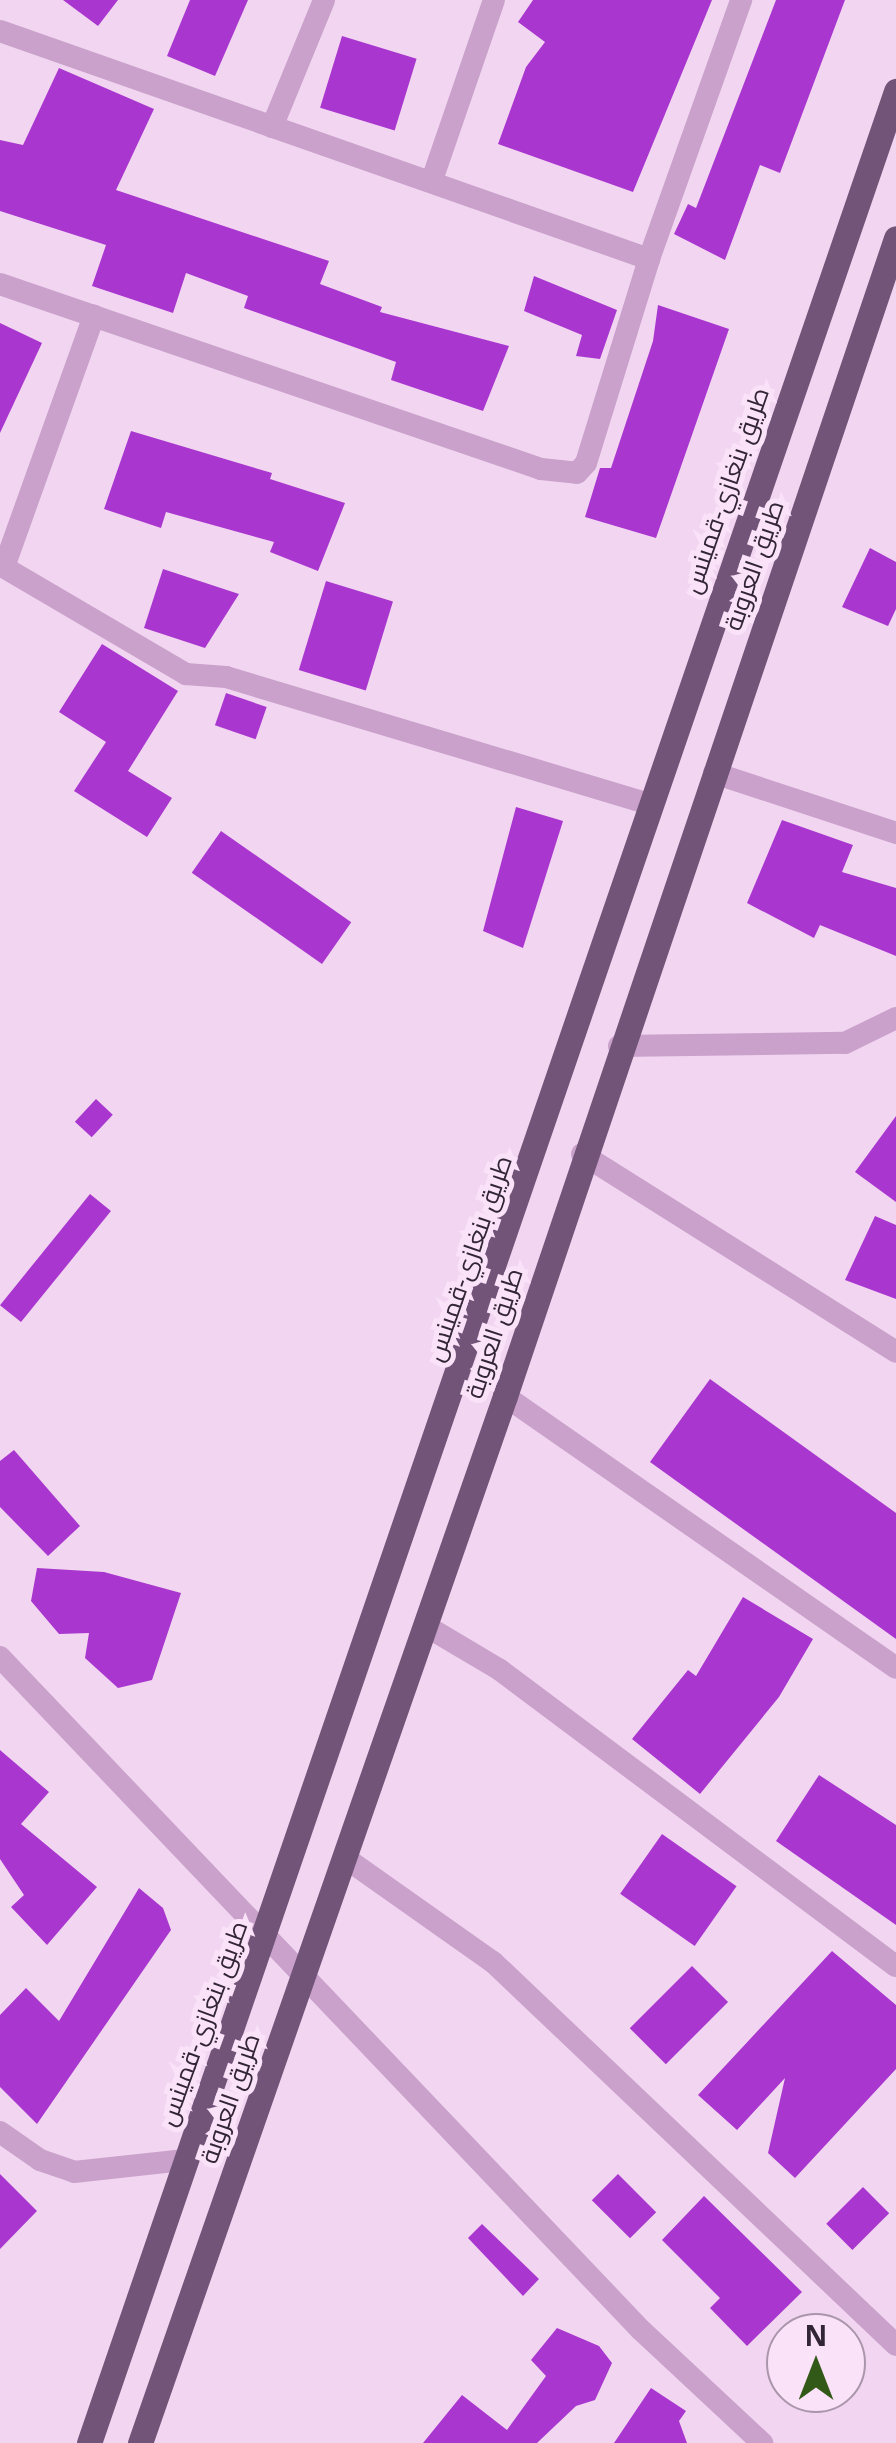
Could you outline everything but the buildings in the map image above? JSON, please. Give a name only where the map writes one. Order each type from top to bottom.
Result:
[{"type":"main road","name":"طريق بنغازي-قمينس","points":[[89,2443],[538,1146],[648,804],[896,91]]},
{"type":"main road","name":"طريق العروبة","points":[[140,2443],[505,1396],[582,1154],[896,238]]},
{"type":"street","points":[[272,127],[324,0]]},
{"type":"street","points":[[432,180],[494,0]]},
{"type":"street","points":[[0,284],[567,476],[586,463],[649,259],[741,0]]},
{"type":"street","points":[[0,31],[649,259]]},
{"type":"street","points":[[94,316],[2,566],[186,674],[226,677],[648,804]]},
{"type":"street","points":[[714,773],[896,833]]},
{"type":"street","points":[[619,1046],[844,1043],[896,1018]]},
{"type":"street","points":[[582,1154],[896,1352]]},
{"type":"street","points":[[505,1396],[896,1668]]},
{"type":"street","points":[[426,1626],[500,1670],[896,1966]]},
{"type":"street","points":[[0,1657],[641,2330],[762,2443]]},
{"type":"street","points":[[344,1857],[493,1962],[896,2345]]},
{"type":"street","points":[[0,2132],[40,2160],[74,2172],[185,2160]]}]
